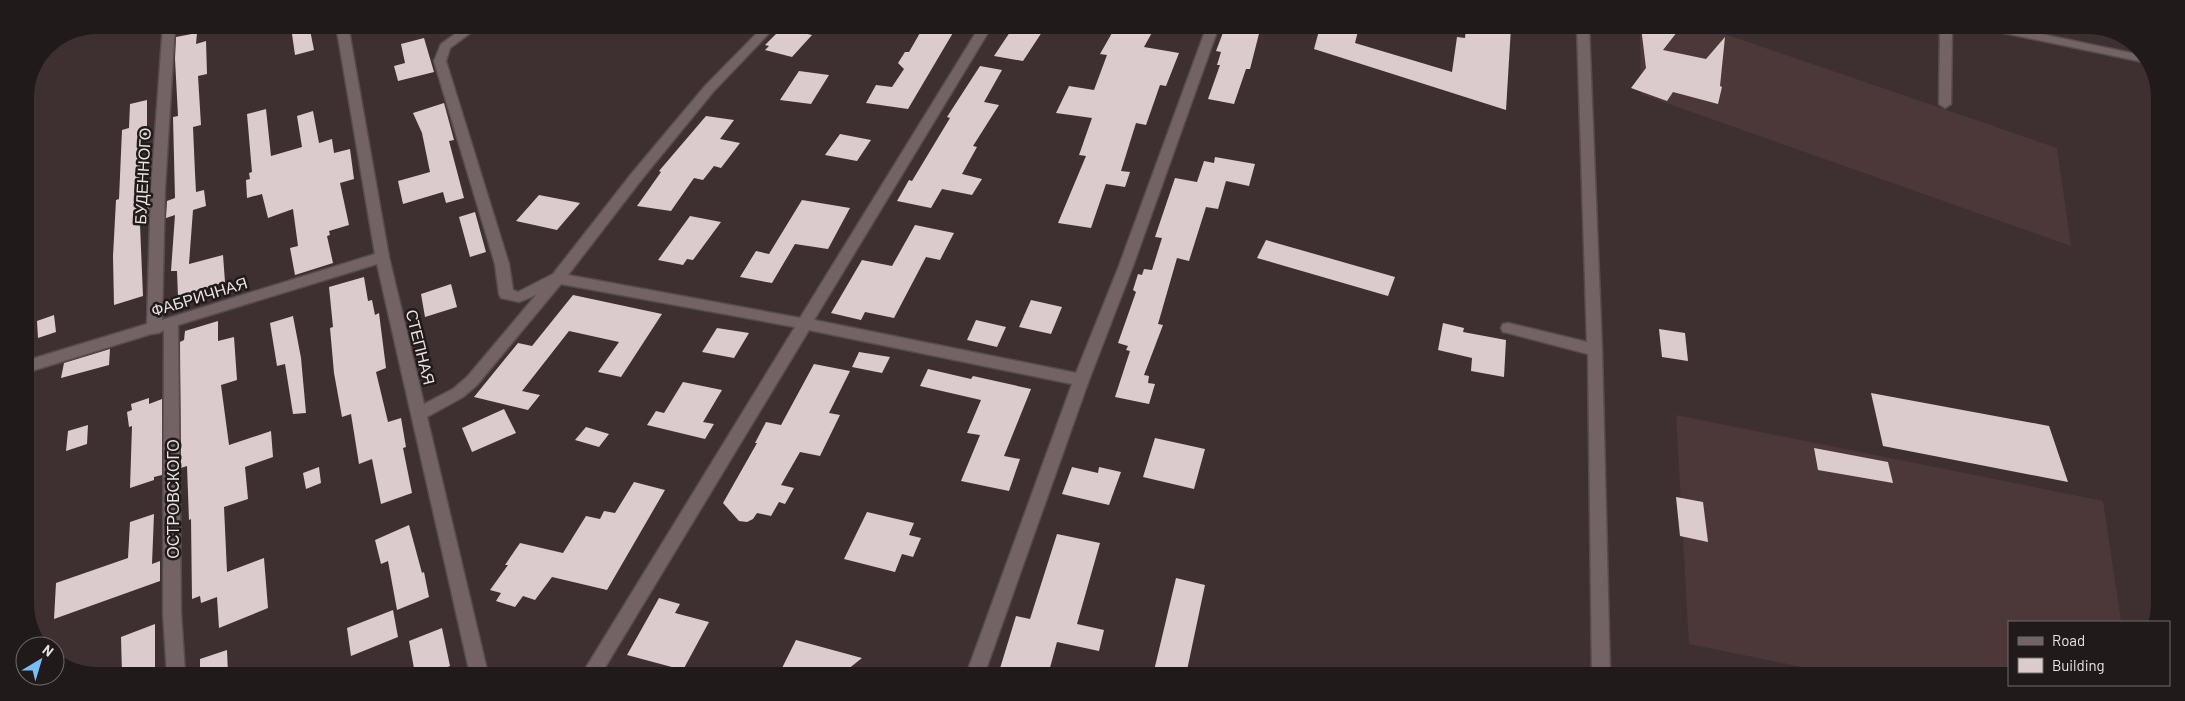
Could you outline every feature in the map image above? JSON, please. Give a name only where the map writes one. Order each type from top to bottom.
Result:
[{"type":"street","name":"БУДЕННОГО","points":[[154,329],[158,188],[167,34]]},
{"type":"street","name":"СТЕПНАЯ","points":[[344,34],[382,258],[420,414],[477,667]]},
{"type":"street","points":[[464,34],[446,46],[440,61],[502,264],[506,294],[519,297],[558,278],[806,324],[1081,380]]},
{"type":"street","points":[[420,414],[458,393],[472,381],[558,278],[637,176],[709,89],[762,34]]},
{"type":"street","points":[[595,667],[981,34]]},
{"type":"street","points":[[978,667],[1081,380],[1130,256],[1210,34]]},
{"type":"street","points":[[1583,34],[1595,350],[1600,667]]},
{"type":"street","points":[[1945,104],[1946,34]]},
{"type":"street","points":[[2023,34],[2138,58]]},
{"type":"street","name":"ФАБРИЧНАЯ","points":[[34,364],[382,258]]},
{"type":"street","name":"ОСТРОВСКОГО","points":[[171,324],[172,612],[176,667]]},
{"type":"street","points":[[1508,328],[1595,350]]},
{"type":"shaded area","points":[[1640,34],[1724,34],[2057,148],[2071,246],[1641,94]]},
{"type":"shaded area","points":[[1676,415],[2103,501],[2121,621],[2008,621],[2008,667],[1803,667],[1689,644]]},
{"type":"building","points":[[197,34],[196,44],[206,41],[207,74],[198,76],[201,125],[193,127],[196,192],[204,190],[206,206],[193,210],[189,264],[223,255],[225,282],[178,297],[177,271],[171,271],[175,215],[166,218],[167,201],[175,198],[173,117],[178,116],[175,59],[176,37]]},
{"type":"building","points":[[292,34],[311,34],[314,50],[295,55]]},
{"type":"building","points":[[776,34],[812,35],[792,57],[765,50],[769,46],[765,45]]},
{"type":"building","points":[[919,34],[952,34],[908,109],[866,103],[876,85],[892,87],[904,69],[898,63],[905,52],[909,52]]},
{"type":"building","points":[[1009,34],[1041,34],[1023,61],[994,56]]},
{"type":"building","points":[[1111,34],[1151,34],[1144,47],[1179,53],[1166,86],[1160,85],[1146,125],[1136,123],[1121,171],[1130,172],[1125,187],[1106,184],[1091,228],[1058,223],[1086,156],[1079,155],[1092,118],[1056,113],[1069,86],[1094,90],[1107,55],[1100,54]]},
{"type":"building","points":[[1222,34],[1259,34],[1250,69],[1246,69],[1234,104],[1208,99],[1220,65],[1217,65],[1221,52],[1216,51]]},
{"type":"building","points":[[1318,34],[1357,34],[1355,43],[1452,72],[1457,37],[1465,38],[1465,34],[1511,34],[1506,110],[1314,49]]},
{"type":"building","points":[[1642,34],[1676,34],[1663,50],[1706,59],[1725,37],[1720,86],[1722,87],[1718,104],[1673,92],[1667,101],[1631,88],[1646,68]]},
{"type":"building","points":[[424,38],[434,72],[398,81],[394,66],[405,63],[401,44]]},
{"type":"building","points":[[980,66],[1002,70],[984,102],[999,105],[973,146],[977,147],[962,174],[982,179],[972,195],[942,189],[931,208],[897,201],[909,180],[912,181],[950,118],[947,117]]},
{"type":"building","points":[[799,71],[829,75],[811,104],[780,100]]},
{"type":"building","points":[[147,100],[147,140],[142,141],[141,173],[141,209],[149,206],[148,223],[140,225],[143,296],[114,305],[113,256],[116,200],[119,199],[122,130],[129,128],[130,104]]},
{"type":"building","points":[[444,103],[454,140],[449,141],[464,198],[446,203],[443,192],[403,204],[398,181],[430,172],[422,133],[413,113]]},
{"type":"building","points":[[266,109],[271,156],[302,147],[297,116],[313,111],[319,143],[332,139],[334,153],[350,149],[354,179],[340,183],[349,225],[329,231],[330,235],[327,236],[333,263],[295,275],[290,248],[298,246],[293,209],[268,218],[262,194],[247,198],[246,180],[250,179],[249,173],[252,172],[247,114]]},
{"type":"building","points":[[706,116],[734,120],[720,139],[740,143],[721,168],[714,166],[703,180],[694,178],[671,211],[637,206],[661,172],[659,171]]},
{"type":"building","points":[[840,134],[871,140],[857,161],[825,155]]},
{"type":"building","points":[[1215,157],[1255,164],[1249,186],[1226,181],[1218,209],[1206,207],[1189,261],[1177,258],[1158,324],[1163,325],[1144,375],[1149,376],[1148,383],[1155,384],[1149,404],[1115,397],[1130,351],[1126,350],[1128,346],[1118,343],[1136,292],[1133,290],[1138,274],[1142,275],[1144,269],[1152,270],[1162,238],[1155,237],[1175,178],[1197,182],[1204,161],[1214,163]]},
{"type":"building","points":[[539,195],[580,203],[557,230],[516,221]]},
{"type":"building","points":[[802,200],[850,208],[828,249],[795,244],[772,283],[740,277],[756,251],[769,254]]},
{"type":"building","points":[[475,212],[486,252],[470,257],[459,217]]},
{"type":"building","points":[[690,216],[721,222],[693,260],[687,259],[683,265],[658,260]]},
{"type":"building","points":[[915,225],[954,233],[940,260],[926,257],[894,318],[865,312],[861,320],[831,313],[862,260],[892,266]]},
{"type":"building","points":[[1266,240],[1395,277],[1388,296],[1257,258]]},
{"type":"building","points":[[364,277],[368,301],[372,300],[375,315],[379,313],[386,368],[376,372],[388,422],[401,418],[406,447],[403,448],[412,493],[381,504],[372,459],[359,464],[351,414],[342,417],[334,373],[330,328],[333,327],[329,287]]},
{"type":"building","points":[[451,284],[457,307],[425,317],[421,294]]},
{"type":"building","points":[[573,295],[662,314],[621,377],[598,372],[619,342],[569,331],[522,391],[540,395],[528,410],[474,397],[518,343],[532,346]]},
{"type":"building","points":[[1031,300],[1062,307],[1051,334],[1019,327]]},
{"type":"building","points":[[54,315],[56,332],[38,338],[37,321]]},
{"type":"building","points":[[293,316],[301,358],[306,413],[293,414],[285,364],[277,366],[270,323]]},
{"type":"building","points":[[976,320],[1006,327],[997,347],[967,340]]},
{"type":"building","points":[[218,321],[218,341],[234,337],[237,380],[221,385],[229,445],[271,431],[273,457],[245,467],[248,499],[224,507],[227,572],[264,558],[268,608],[219,628],[217,597],[201,603],[200,596],[192,599],[191,519],[189,520],[187,466],[181,468],[180,342],[184,340],[185,331]]},
{"type":"building","points":[[1443,323],[1464,328],[1463,332],[1506,340],[1504,377],[1471,371],[1472,358],[1438,350]]},
{"type":"building","points":[[717,328],[749,333],[734,358],[702,352]]},
{"type":"building","points":[[1659,329],[1685,333],[1688,361],[1662,357]]},
{"type":"building","points":[[110,349],[109,365],[61,378],[64,363]]},
{"type":"building","points":[[859,352],[890,357],[882,373],[852,367]]},
{"type":"building","points":[[814,364],[850,371],[829,413],[840,415],[820,456],[800,452],[781,485],[794,488],[785,504],[779,502],[771,516],[757,513],[753,519],[747,522],[739,521],[723,503],[757,443],[755,443],[766,422],[781,425]]},
{"type":"building","points":[[928,369],[971,379],[973,376],[1031,389],[1004,456],[1020,459],[1009,491],[961,481],[980,435],[967,433],[981,400],[920,386]]},
{"type":"building","points":[[683,382],[722,390],[703,422],[714,424],[705,439],[647,425],[656,411],[664,413]]},
{"type":"building","points":[[1871,393],[2049,426],[2068,482],[1883,446]]},
{"type":"building","points":[[149,398],[149,404],[162,399],[162,475],[154,477],[154,480],[130,488],[132,426],[129,427],[127,412],[132,410],[131,404]]},
{"type":"building","points":[[504,409],[516,433],[472,452],[462,428]]},
{"type":"building","points":[[88,425],[87,444],[66,451],[68,431]]},
{"type":"building","points":[[586,427],[609,434],[599,447],[575,440]]},
{"type":"building","points":[[1155,438],[1205,449],[1194,489],[1143,477]]},
{"type":"building","points":[[1814,448],[1888,462],[1893,483],[1818,470]]},
{"type":"building","points":[[319,467],[321,483],[306,489],[303,473]]},
{"type":"building","points":[[1072,467],[1098,473],[1099,467],[1121,472],[1109,505],[1062,494]]},
{"type":"building","points":[[634,482],[665,490],[607,590],[552,577],[535,600],[523,596],[515,607],[496,601],[501,593],[490,590],[508,565],[505,565],[520,543],[563,553],[586,516],[600,519],[604,511],[615,513]]},
{"type":"building","points":[[1676,497],[1703,502],[1708,542],[1680,536]]},
{"type":"building","points":[[867,512],[914,523],[909,535],[921,538],[913,557],[902,554],[895,572],[844,559]]},
{"type":"building","points":[[154,514],[152,564],[160,561],[160,581],[54,619],[56,583],[128,558],[130,522]]},
{"type":"building","points":[[409,525],[422,573],[424,572],[429,597],[397,610],[388,561],[381,564],[375,540]]},
{"type":"building","points":[[1057,534],[1100,543],[1077,624],[1104,630],[1099,651],[1057,642],[1050,667],[1000,667],[1016,616],[1030,619]]},
{"type":"building","points":[[1176,578],[1205,585],[1188,667],[1155,667]]},
{"type":"building","points":[[659,598],[680,604],[675,613],[709,622],[685,667],[672,667],[627,655]]},
{"type":"building","points":[[393,610],[398,637],[351,656],[347,628]]},
{"type":"building","points":[[155,624],[155,667],[122,667],[121,637]]},
{"type":"building","points":[[442,628],[450,666],[414,667],[409,641]]},
{"type":"building","points":[[796,640],[862,658],[851,667],[782,667]]},
{"type":"building","points":[[227,650],[228,667],[200,667],[200,659]]}]
